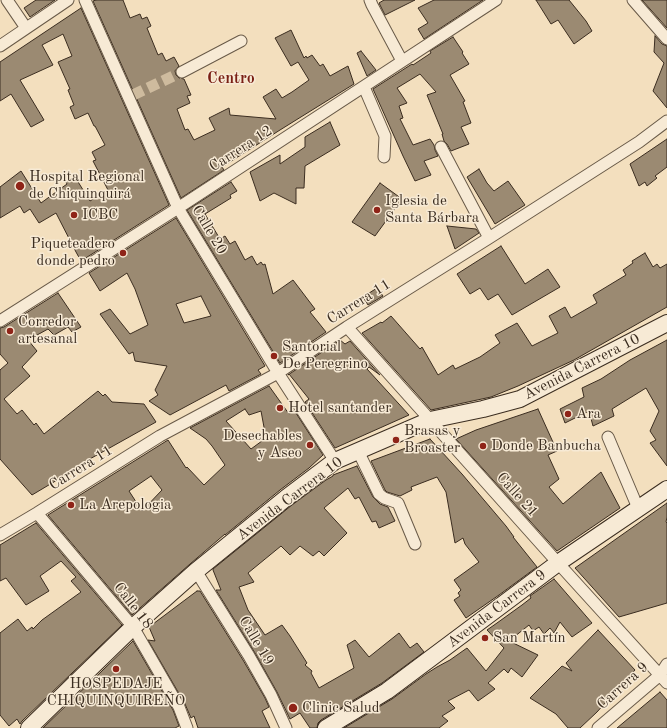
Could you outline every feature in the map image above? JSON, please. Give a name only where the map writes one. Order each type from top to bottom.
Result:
[{"type":"main road","name":"Avenida Carrera 10","points":[[29,728],[133,627],[196,571],[286,498],[335,462],[430,420],[483,409],[520,399],[667,323]]},
{"type":"main road","name":"Avenida Carrera 9","points":[[326,728],[387,691],[558,563],[667,489]]},
{"type":"street","points":[[7,0],[26,28]]},
{"type":"street","points":[[0,46],[68,0]]},
{"type":"street","name":"Calle 20","points":[[85,0],[131,96],[178,208],[278,373],[335,462]]},
{"type":"street","points":[[370,0],[402,61]]},
{"type":"street","name":"Carrera 12","points":[[0,321],[178,208],[496,0]]},
{"type":"street","points":[[633,0],[667,39]]},
{"type":"street","points":[[182,72],[241,41]]},
{"type":"street","points":[[364,87],[385,136],[384,157]]},
{"type":"street","name":"Carrera 11","points":[[0,535],[160,436],[278,373],[347,327],[639,142],[667,121]]},
{"type":"street","points":[[441,147],[489,238]]},
{"type":"street","name":"Calle 21","points":[[347,327],[664,679]]},
{"type":"street","points":[[608,437],[638,508]]},
{"type":"street","points":[[358,451],[379,494],[384,498],[398,503],[415,544]]},
{"type":"street","name":"Calle 18","points":[[37,513],[133,627],[179,707],[187,728]]},
{"type":"street","name":"Calle 19","points":[[196,571],[249,656],[286,728]]},
{"type":"street","name":"Carrera 9","points":[[598,728],[664,679],[667,664]]},
{"type":"building","points":[[36,0],[55,0],[30,17],[24,8]]},
{"type":"building","points":[[123,0],[130,18],[140,14],[142,19],[147,17],[151,26],[147,28],[158,55],[162,53],[166,61],[174,57],[179,66],[175,71],[176,75],[179,78],[184,79],[191,95],[187,96],[190,103],[177,109],[185,130],[188,129],[194,140],[215,130],[209,118],[229,108],[230,115],[276,119],[263,97],[276,89],[282,98],[309,80],[298,62],[291,66],[275,38],[291,30],[304,58],[312,55],[320,66],[323,64],[330,76],[348,66],[354,84],[222,167],[224,170],[181,198],[93,1]]},
{"type":"building","points":[[384,0],[415,0],[385,15],[379,3]]},
{"type":"building","points":[[434,0],[483,0],[424,39],[418,29],[428,23],[418,8]]},
{"type":"building","points":[[536,0],[569,0],[592,31],[574,44],[558,20],[551,24]]},
{"type":"building","points":[[642,0],[667,0],[667,28]]},
{"type":"building","points":[[81,8],[169,205],[81,261],[56,213],[39,223],[30,209],[24,213],[20,206],[0,218],[0,187],[21,171],[41,203],[67,184],[66,182],[75,177],[90,201],[108,190],[93,161],[96,160],[92,152],[105,145],[88,113],[75,119],[70,107],[74,105],[68,90],[70,89],[58,62],[72,56],[63,34],[42,45],[53,65],[20,80],[44,120],[31,127],[11,94],[0,101],[0,62]]},
{"type":"building","points":[[655,36],[662,44],[667,46],[667,108],[653,91],[664,63],[654,52]]},
{"type":"building","points":[[453,37],[469,64],[450,75],[465,101],[463,102],[471,123],[461,127],[469,144],[451,151],[444,141],[443,134],[427,95],[436,92],[420,74],[397,88],[407,103],[399,106],[403,118],[400,119],[413,145],[430,139],[438,156],[424,161],[431,175],[415,181],[373,89],[412,64],[413,65],[431,53],[430,51]]},
{"type":"building","points":[[361,51],[376,70],[367,76],[357,53]]},
{"type":"building","points":[[330,122],[340,145],[305,166],[304,188],[296,188],[296,204],[274,193],[260,201],[250,172],[280,155],[280,164],[305,147],[305,137]]},
{"type":"building","points":[[667,139],[667,167],[655,176],[657,178],[647,186],[645,182],[639,186],[630,164]]},
{"type":"building","points":[[479,169],[487,183],[494,191],[508,181],[525,205],[495,224],[467,177]]},
{"type":"building","points":[[231,182],[237,191],[230,195],[231,198],[205,214],[220,239],[225,236],[230,244],[235,241],[245,260],[252,256],[257,265],[261,262],[263,265],[265,264],[273,294],[293,280],[315,309],[310,312],[326,332],[280,363],[187,210]]},
{"type":"building","name":"Iglesia de Santa Bárbara","points":[[380,183],[402,199],[375,236],[352,222]]},
{"type":"building","points":[[176,218],[265,366],[258,370],[261,374],[229,391],[226,385],[170,415],[149,401],[158,395],[155,390],[167,366],[135,361],[133,352],[129,354],[100,314],[110,309],[130,334],[148,325],[135,289],[127,273],[100,291],[89,273]],"holes":[[[201,296],[211,316],[184,323],[176,304]]]},
{"type":"building","points":[[447,226],[476,229],[479,233],[455,249]]},
{"type":"building","points":[[501,246],[525,284],[548,269],[560,287],[512,315],[498,294],[488,300],[480,288],[470,294],[457,274]]},
{"type":"building","points":[[645,253],[653,267],[657,264],[660,268],[667,264],[667,307],[574,360],[491,397],[431,410],[362,333],[381,322],[382,323],[391,316],[420,349],[422,347],[438,375],[453,365],[455,369],[480,357],[500,343],[495,335],[517,323],[532,346],[558,333],[549,316],[565,307],[571,318],[597,303],[593,295],[626,275],[623,270],[633,263],[632,261]]},
{"type":"building","points":[[377,288],[383,296],[368,305],[363,297]]},
{"type":"building","points":[[58,293],[81,327],[72,332],[68,327],[54,335],[48,329],[28,340],[37,351],[22,367],[30,376],[4,399],[17,414],[22,410],[34,425],[36,423],[44,434],[98,391],[103,396],[105,394],[112,402],[144,404],[156,422],[88,460],[89,461],[32,495],[0,459],[0,370],[8,363],[0,354],[0,328],[4,327]]},
{"type":"building","points":[[340,340],[345,344],[350,341],[380,375],[369,367],[367,369],[409,415],[335,448],[305,402],[309,399],[289,374]]},
{"type":"building","points":[[667,340],[667,466],[650,443],[656,440],[650,431],[659,411],[646,388],[612,409],[614,416],[593,426],[589,411],[565,423],[560,409],[584,397],[582,388],[601,379],[630,360]]},
{"type":"building","points":[[269,386],[289,414],[294,410],[323,455],[309,468],[225,534],[132,615],[48,515],[168,440],[186,468],[187,467],[204,485],[225,465],[206,439],[190,428]],"holes":[[[245,409],[249,415],[261,411],[266,438],[251,449],[226,421]],[[151,476],[162,490],[142,511],[129,491]]]},
{"type":"building","points":[[538,409],[557,451],[548,455],[559,479],[549,487],[563,504],[601,472],[620,508],[557,551],[456,439],[476,430]]},
{"type":"building","points":[[430,439],[506,526],[537,567],[466,618],[454,600],[460,596],[458,593],[461,590],[454,580],[479,562],[465,544],[463,538],[455,543],[446,492],[437,477],[411,487],[412,490],[400,496],[385,490],[371,461]]},
{"type":"building","points":[[357,466],[373,497],[380,504],[388,507],[395,521],[379,528],[376,521],[372,522],[359,497],[355,499],[348,488],[324,508],[347,533],[324,556],[319,551],[313,556],[300,546],[290,555],[281,546],[248,573],[254,582],[239,587],[248,610],[265,635],[282,625],[307,663],[305,665],[312,671],[311,673],[319,688],[354,668],[347,645],[355,640],[369,657],[399,633],[410,648],[417,643],[424,652],[382,683],[321,720],[318,723],[317,728],[310,728],[300,713],[290,719],[255,653],[216,590],[221,590],[213,569],[292,505],[326,480],[333,475]]},
{"type":"building","points":[[667,503],[667,603],[619,617],[575,568]]},
{"type":"building","points":[[36,523],[122,625],[20,724],[17,719],[9,726],[0,715],[0,633],[18,619],[27,631],[32,627],[33,629],[42,620],[81,592],[71,581],[76,577],[61,561],[40,576],[49,591],[26,605],[6,578],[0,581],[0,545]]},
{"type":"building","points":[[554,579],[592,623],[572,637],[560,622],[554,633],[550,628],[544,634],[539,627],[533,631],[529,625],[509,641],[538,655],[522,677],[511,668],[508,673],[504,669],[488,683],[495,689],[478,701],[469,690],[448,701],[455,708],[442,716],[448,721],[439,728],[344,728],[392,699],[426,674],[467,648],[486,671],[504,648],[487,630],[522,605],[531,598],[530,596]]},
{"type":"building","points":[[197,591],[200,591],[265,698],[269,707],[262,711],[270,728],[198,728],[194,716],[191,718],[185,704],[148,640],[155,641],[149,627]]},
{"type":"building","points":[[598,630],[635,670],[597,712],[580,728],[568,728],[556,714],[530,698],[562,666],[572,671],[566,663]]},
{"type":"building","points":[[133,641],[173,710],[179,726],[175,728],[43,728]]},
{"type":"building","points":[[660,692],[667,700],[667,728],[617,728]]},
{"type":"tunnel","points":[[133,95],[182,72]]},
{"type":"place","name":"Hospital Regional de Chiquinquirá","points":[[20,186]]},
{"type":"place","name":"Iglesia de Santa Bárbara","points":[[377,210]]},
{"type":"place","name":"ICBC","points":[[74,215]]},
{"type":"place","name":"Piqueteadero donde pedro","points":[[123,253]]},
{"type":"place","name":"Corredor artesanal","points":[[10,331]]},
{"type":"place","name":"Santorial De Peregrino","points":[[274,356]]},
{"type":"place","name":"Hotel santander","points":[[280,408]]},
{"type":"place","name":"Ara","points":[[568,414]]},
{"type":"place","name":"Brasas y Broaster","points":[[396,440]]},
{"type":"place","name":"Desechables y Aseo","points":[[310,445]]},
{"type":"place","name":"Donde Banbucha","points":[[483,446]]},
{"type":"place","name":"La Arepologia","points":[[71,505]]},
{"type":"place","name":"San Martín","points":[[485,638]]},
{"type":"place","name":"HOSPEDAJE CHIQUINQUIREÑO","points":[[116,669]]},
{"type":"place","name":"Clinic Salud","points":[[293,708]]},
{"type":"district","name":"Centro","points":[[231,79]]}]
